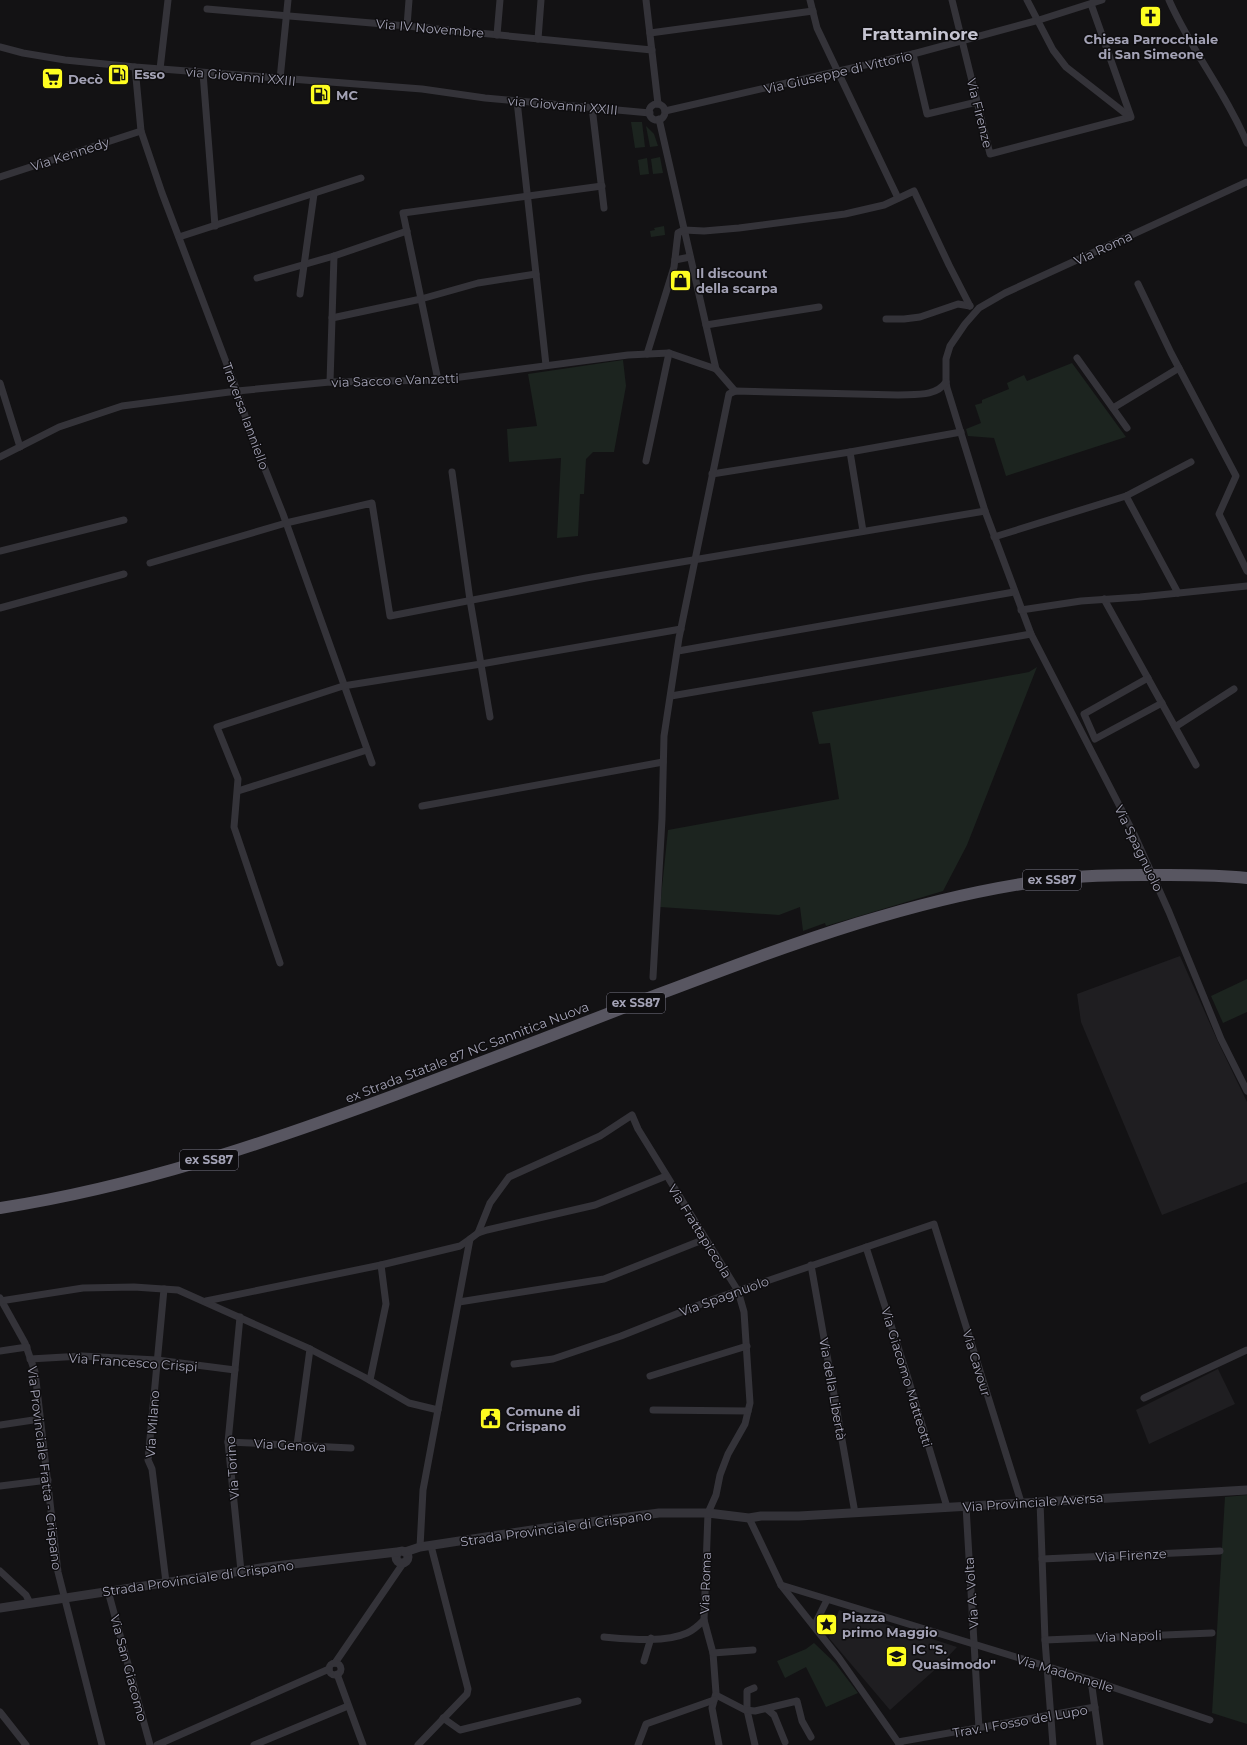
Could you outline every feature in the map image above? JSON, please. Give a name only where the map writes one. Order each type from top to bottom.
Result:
[{"type":"highway","name":"ex Strada Statale 87 NC Sannitica Nuova","points":[[0,1208],[112,1186],[188,1166],[289,1134],[412,1089],[708,975],[862,921],[927,903],[997,888],[1066,878],[1133,874],[1247,878]]},
{"type":"street","points":[[160,69],[168,0]]},
{"type":"street","points":[[280,80],[288,0]]},
{"type":"street","points":[[407,26],[409,0]]},
{"type":"street","points":[[497,35],[500,0]]},
{"type":"street","points":[[538,39],[541,0]]},
{"type":"street","points":[[646,0],[658,104]]},
{"type":"street","points":[[810,0],[817,28],[837,73],[898,198]]},
{"type":"street","name":"Via Firenze","points":[[952,0],[990,154],[1130,117]]},
{"type":"street","points":[[1027,0],[1053,50],[1066,67],[1130,117]]},
{"type":"street","name":"Via Giuseppe di Vittorio","points":[[665,111],[837,73],[913,54],[1038,20],[1102,0]]},
{"type":"street","points":[[1169,0],[1179,22],[1224,97],[1247,143]]},
{"type":"street","points":[[1091,4],[1130,117]]},
{"type":"street","name":"Via IV Novembre","points":[[207,9],[407,26],[652,50]]},
{"type":"street","points":[[650,33],[813,11]]},
{"type":"street","name":"via Giovanni XXIII","points":[[0,47],[23,53],[65,60],[280,80],[422,89],[517,101],[650,113]]},
{"type":"street","points":[[913,54],[927,114],[977,102]]},
{"type":"street","name":"Traversa Ianniello","points":[[135,67],[141,131],[162,193],[237,391],[251,434],[286,523],[343,686],[372,763]]},
{"type":"street","points":[[203,73],[214,226]]},
{"type":"street","points":[[517,101],[546,365]]},
{"type":"street","points":[[658,104],[663,107],[665,111],[663,116],[659,119]]},
{"type":"street","points":[[658,104],[652,106],[650,113],[654,119],[659,119]]},
{"type":"street","points":[[592,107],[604,208]]},
{"type":"street","points":[[659,119],[716,368],[735,391]]},
{"type":"street","name":"Via Kennedy","points":[[0,177],[141,131]]},
{"type":"street","points":[[179,237],[361,178]]},
{"type":"street","name":"Via Roma","points":[[961,432],[946,382],[946,359],[950,346],[965,324],[979,308],[1005,294],[1247,182]]},
{"type":"street","points":[[438,380],[403,213],[602,186]]},
{"type":"street","points":[[647,354],[674,267],[678,233],[684,230],[704,231],[739,228],[846,214],[884,205],[914,191],[970,306],[968,308],[969,312],[975,312]]},
{"type":"street","points":[[300,294],[314,194]]},
{"type":"street","points":[[257,278],[334,256],[407,231]]},
{"type":"street","points":[[330,382],[334,256]]},
{"type":"street","points":[[675,260],[690,257]]},
{"type":"street","points":[[332,318],[421,299],[478,283],[536,274]]},
{"type":"street","points":[[1138,284],[1179,368],[1236,476],[1219,514],[1247,571]]},
{"type":"street","points":[[886,319],[904,319],[920,316],[958,304],[970,306]]},
{"type":"street","points":[[706,325],[819,307]]},
{"type":"street","points":[[646,461],[669,353]]},
{"type":"street","name":"via Sacco e Vanzetti","points":[[0,457],[59,427],[122,406],[237,391],[330,382],[438,380],[628,354],[669,353],[716,368]]},
{"type":"street","points":[[1077,358],[1127,428]]},
{"type":"street","points":[[1113,408],[1179,368]]},
{"type":"street","points":[[653,977],[664,736],[681,629],[729,394],[735,391],[898,395],[932,392],[946,382]]},
{"type":"street","points":[[0,383],[20,447]]},
{"type":"street","points":[[712,474],[850,452],[961,432]]},
{"type":"street","name":"Via Spagnuolo","points":[[961,432],[985,511],[1030,634],[1134,834],[1169,912],[1221,1039],[1247,1091]]},
{"type":"street","points":[[850,452],[863,531]]},
{"type":"street","points":[[994,537],[1126,496],[1191,462]]},
{"type":"street","points":[[452,472],[470,600],[490,717]]},
{"type":"street","points":[[1126,496],[1178,593]]},
{"type":"street","points":[[150,563],[286,523],[372,503],[390,616],[586,578],[985,511]]},
{"type":"street","points":[[0,551],[124,520]]},
{"type":"street","points":[[0,608],[124,574]]},
{"type":"street","points":[[1021,610],[1081,601],[1247,586]]},
{"type":"street","points":[[678,651],[1014,592]]},
{"type":"street","points":[[1104,599],[1196,765]]},
{"type":"street","points":[[280,964],[234,827],[238,779],[217,727],[343,686],[481,664],[681,629]]},
{"type":"street","points":[[670,696],[1030,634]]},
{"type":"street","points":[[1148,678],[1084,714],[1095,739],[1162,703]]},
{"type":"street","points":[[1175,727],[1234,689]]},
{"type":"street","points":[[238,791],[367,750]]},
{"type":"street","points":[[422,806],[664,762]]},
{"type":"street","name":"Via Frattapiccola","points":[[478,1233],[490,1203],[509,1177],[600,1136],[632,1115],[638,1129],[666,1176],[738,1291],[744,1312],[750,1403],[745,1424],[728,1454],[720,1475],[716,1495],[708,1512]]},
{"type":"street","points":[[206,1301],[381,1265],[460,1246],[478,1233],[595,1205],[666,1176]]},
{"type":"street","name":"Via Spagnuolo","points":[[514,1364],[553,1359],[621,1336],[811,1265],[934,1224]]},
{"type":"street","name":"Via Cavour","points":[[934,1224],[1020,1502]]},
{"type":"street","points":[[420,1548],[422,1490],[470,1239]]},
{"type":"street","points":[[459,1302],[604,1279],[705,1239]]},
{"type":"street","name":"Via Giacomo Matteotti","points":[[866,1247],[947,1507]]},
{"type":"street","points":[[370,1380],[386,1304],[381,1265]]},
{"type":"street","name":"Via della Libertà","points":[[811,1265],[855,1513]]},
{"type":"street","points":[[1,1300],[83,1288],[134,1287],[178,1290],[206,1301],[310,1349],[370,1380],[409,1403],[438,1410]]},
{"type":"street","name":"Via Milano","points":[[164,1289],[148,1460],[152,1468],[166,1582]]},
{"type":"street","name":"Via Provinciale Fratta - Crispano","points":[[1,1300],[27,1347],[35,1372],[58,1572],[102,1745]]},
{"type":"street","name":"Via Torino","points":[[240,1317],[228,1442],[241,1571]]},
{"type":"street","points":[[650,1376],[747,1346]]},
{"type":"street","points":[[0,1351],[27,1347]]},
{"type":"street","points":[[297,1445],[310,1349]]},
{"type":"street","points":[[1144,1398],[1247,1350]]},
{"type":"street","name":"Via Francesco Crispi","points":[[30,1358],[82,1356],[157,1360],[235,1370]]},
{"type":"street","points":[[653,1410],[748,1411]]},
{"type":"street","points":[[0,1425],[40,1419]]},
{"type":"street","name":"Via Genova","points":[[228,1442],[351,1448]]},
{"type":"street","points":[[0,1486],[48,1480]]},
{"type":"street","name":"Via Provinciale Aversa","points":[[749,1518],[761,1516],[820,1515],[1020,1502],[1247,1490]]},
{"type":"street","points":[[1040,1501],[1052,1745]]},
{"type":"street","name":"Via A. Volta","points":[[966,1506],[979,1728]]},
{"type":"street","name":"Via Roma","points":[[708,1512],[704,1620],[713,1653],[716,1680],[715,1698],[712,1708],[719,1745]]},
{"type":"street","name":"Strada Provinciale di Crispano","points":[[0,1608],[241,1571],[401,1552],[431,1546],[630,1516],[659,1513],[708,1512],[749,1518]]},
{"type":"street","points":[[749,1518],[782,1585],[839,1658],[899,1744]]},
{"type":"street","points":[[418,1745],[466,1694],[468,1689],[431,1546]]},
{"type":"street","name":"Via Firenze","points":[[1042,1559],[1220,1551]]},
{"type":"street","points":[[157,1745],[329,1669],[331,1664],[335,1663],[404,1562],[397,1560],[396,1557],[401,1552]]},
{"type":"street","points":[[0,1572],[26,1596],[30,1603]]},
{"type":"street","name":"Via Madonnelle","points":[[782,1585],[1091,1680],[1210,1720]]},
{"type":"street","name":"Via San Giacomo","points":[[108,1591],[150,1745]]},
{"type":"street","points":[[814,1626],[828,1600]]},
{"type":"street","points":[[604,1637],[665,1638],[686,1634],[695,1629],[704,1620]]},
{"type":"street","name":"Via Napoli","points":[[1046,1640],[1212,1633]]},
{"type":"street","points":[[644,1660],[651,1638]]},
{"type":"street","points":[[713,1653],[753,1650]]},
{"type":"street","points":[[335,1663],[338,1664],[340,1668],[337,1674],[363,1745]]},
{"type":"street","points":[[329,1669],[332,1674],[337,1674]]},
{"type":"street","points":[[1091,1680],[1100,1745]]},
{"type":"street","points":[[754,1688],[747,1691],[747,1710],[754,1745]]},
{"type":"street","points":[[638,1745],[646,1724],[715,1698],[747,1710],[767,1709],[797,1701],[802,1721],[811,1737]]},
{"type":"street","points":[[443,1718],[460,1730],[578,1701]]},
{"type":"street","points":[[254,1745],[348,1706]]},
{"type":"street","name":"Trav. I Fosso del Lupo","points":[[899,1744],[1095,1707]]},
{"type":"street","points":[[767,1709],[774,1715],[785,1742]]},
{"type":"street","points":[[0,1712],[26,1745]]},
{"type":"shaded area","points":[[631,122],[642,122],[645,147],[635,148]]},
{"type":"shaded area","points":[[646,126],[654,134],[658,146],[650,147]]},
{"type":"shaded area","points":[[660,157],[663,173],[653,174],[651,159]]},
{"type":"shaded area","points":[[647,158],[649,174],[640,175],[638,160]]},
{"type":"shaded area","points":[[664,226],[665,235],[651,237],[650,231],[655,230],[654,228]]},
{"type":"shaded area","points":[[623,360],[626,386],[614,452],[593,452],[586,459],[584,494],[580,494],[578,536],[557,538],[561,458],[509,462],[507,429],[537,426],[528,374]]},
{"type":"shaded area","points":[[1072,363],[1126,437],[1006,476],[994,438],[968,436],[966,429],[981,423],[975,405],[982,403],[982,400],[1009,389],[1007,383],[1024,375],[1027,381]]},
{"type":"shaded area","points":[[1037,667],[967,845],[943,891],[826,926],[825,923],[803,931],[800,907],[779,915],[660,907],[668,830],[839,799],[830,743],[819,744],[812,712],[1029,672]]},
{"type":"shaded area","points":[[1180,956],[1219,1044],[1247,1102],[1247,1182],[1162,1215],[1081,1022],[1077,994]]},
{"type":"shaded area","points":[[1247,979],[1247,1012],[1223,1023],[1211,996]]},
{"type":"shaded area","points":[[1218,1369],[1235,1404],[1149,1444],[1136,1410]]},
{"type":"shaded area","points":[[1247,1495],[1247,1724],[1212,1713],[1225,1497]]},
{"type":"shaded area","name":"IC \"S. Quasimodo\"","points":[[839,1610],[957,1647],[940,1665],[890,1710],[829,1638]]},
{"type":"shaded area","points":[[814,1643],[835,1663],[858,1693],[826,1707],[806,1667],[785,1678],[777,1661],[806,1649]]},
{"type":"place","name":"Chiesa Parrocchiale di San Simeone","points":[[1151,17]]},
{"type":"place","name":"Esso","points":[[119,74]]},
{"type":"place","name":"Decò","points":[[53,79]]},
{"type":"place","name":"MC","points":[[321,95]]},
{"type":"place","name":"Il discount della scarpa","points":[[680,280]]},
{"type":"place","name":"Comune di Crispano","points":[[491,1418]]},
{"type":"place","name":"Piazza primo Maggio","points":[[826,1624]]},
{"type":"place","name":"IC \"S. Quasimodo\"","points":[[897,1656]]},
{"type":"district","name":"Frattaminore","points":[[920,34]]}]
